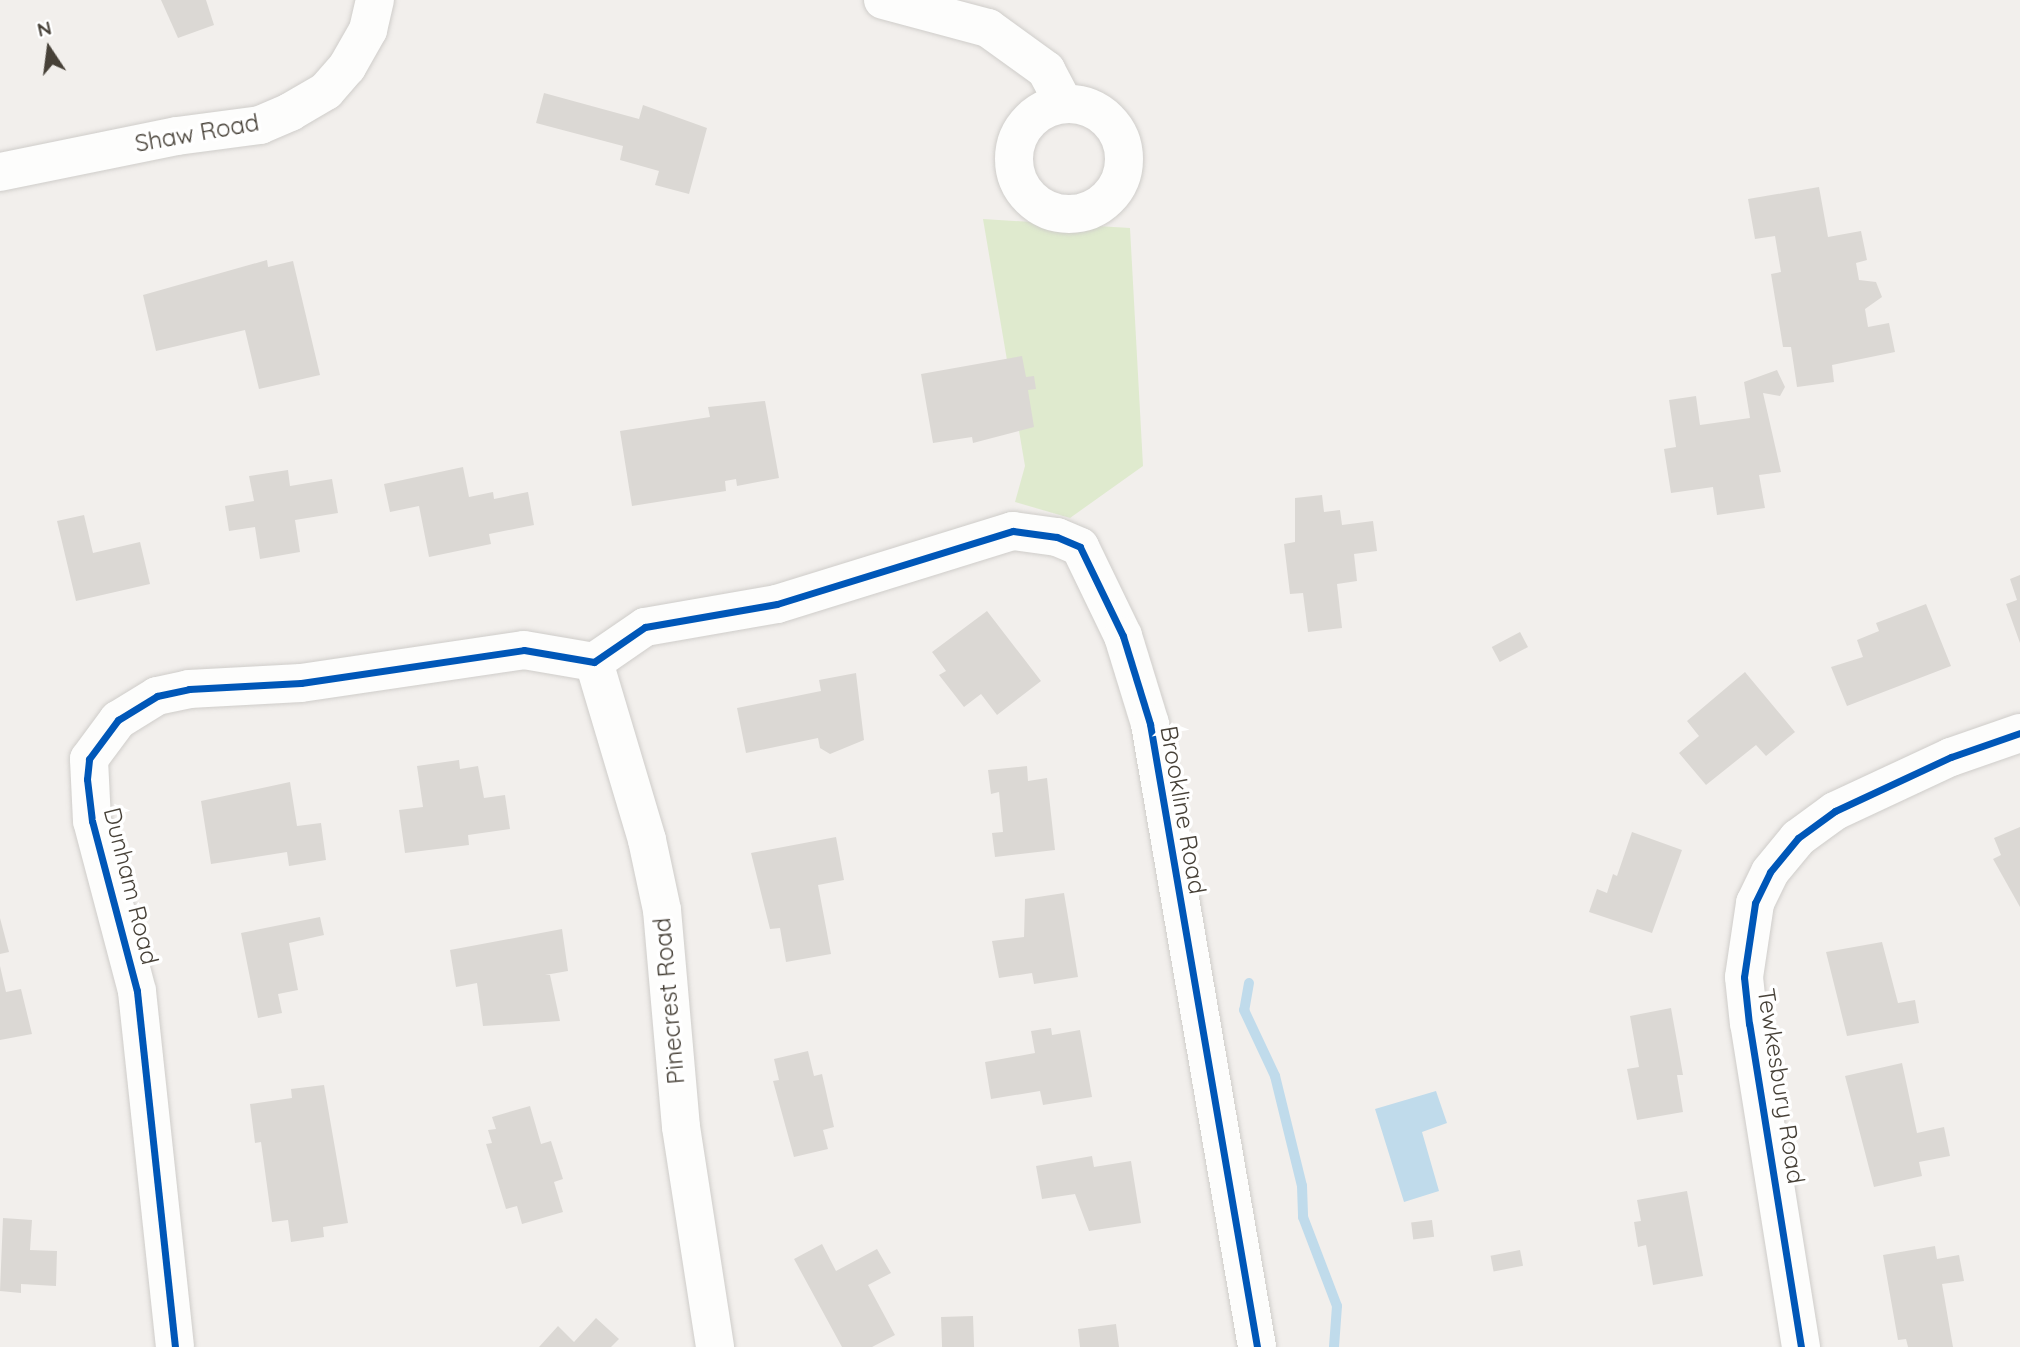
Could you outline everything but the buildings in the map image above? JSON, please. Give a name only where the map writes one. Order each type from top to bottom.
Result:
[{"type":"street","name":"Shaw Road","points":[[0,172],[177,135],[260,125],[290,112],[326,90],[347,66],[368,30],[375,0]]},
{"type":"street","points":[[883,0],[988,28],[1046,71],[1064,104]]},
{"type":"street","name":"Brookline Road","points":[[594,662],[645,627],[777,604],[1013,531],[1057,537],[1080,547],[1124,636],[1150,724],[1257,1347]]},
{"type":"street","name":"Dunham Road","points":[[175,1347],[137,991],[92,821],[89,759],[118,720],[157,696],[189,689],[301,683],[524,650],[594,662]]},
{"type":"street","name":"Pinecrest Road","points":[[594,662],[647,840],[662,910],[681,1127],[715,1347]]},
{"type":"street","name":"Tewkesbury Road","points":[[1801,1347],[1746,1000],[1747,939],[1755,904],[1770,872],[1798,838],[1835,811],[1951,757],[2020,733]]},
{"type":"green space","points":[[983,219],[1130,228],[1143,466],[1070,518],[1015,502],[1025,466]]},
{"type":"water","points":[[1436,1091],[1447,1123],[1422,1132],[1439,1191],[1404,1202],[1375,1109]]},
{"type":"waterway","points":[[1249,983],[1244,1010],[1275,1076],[1302,1186],[1303,1217],[1337,1306],[1334,1347]]},
{"type":"cycle path","points":[[175,1347],[137,991],[92,821],[87,779],[89,759],[118,720],[157,696],[189,689],[301,683],[524,650],[594,662],[645,627],[777,604],[1013,531],[1057,537],[1080,547],[1123,636],[1150,724],[1257,1347]]},
{"type":"cycle path","points":[[1801,1347],[1749,1024],[1744,977],[1755,903],[1770,872],[1798,838],[1835,811],[1951,757],[2020,733]]}]
